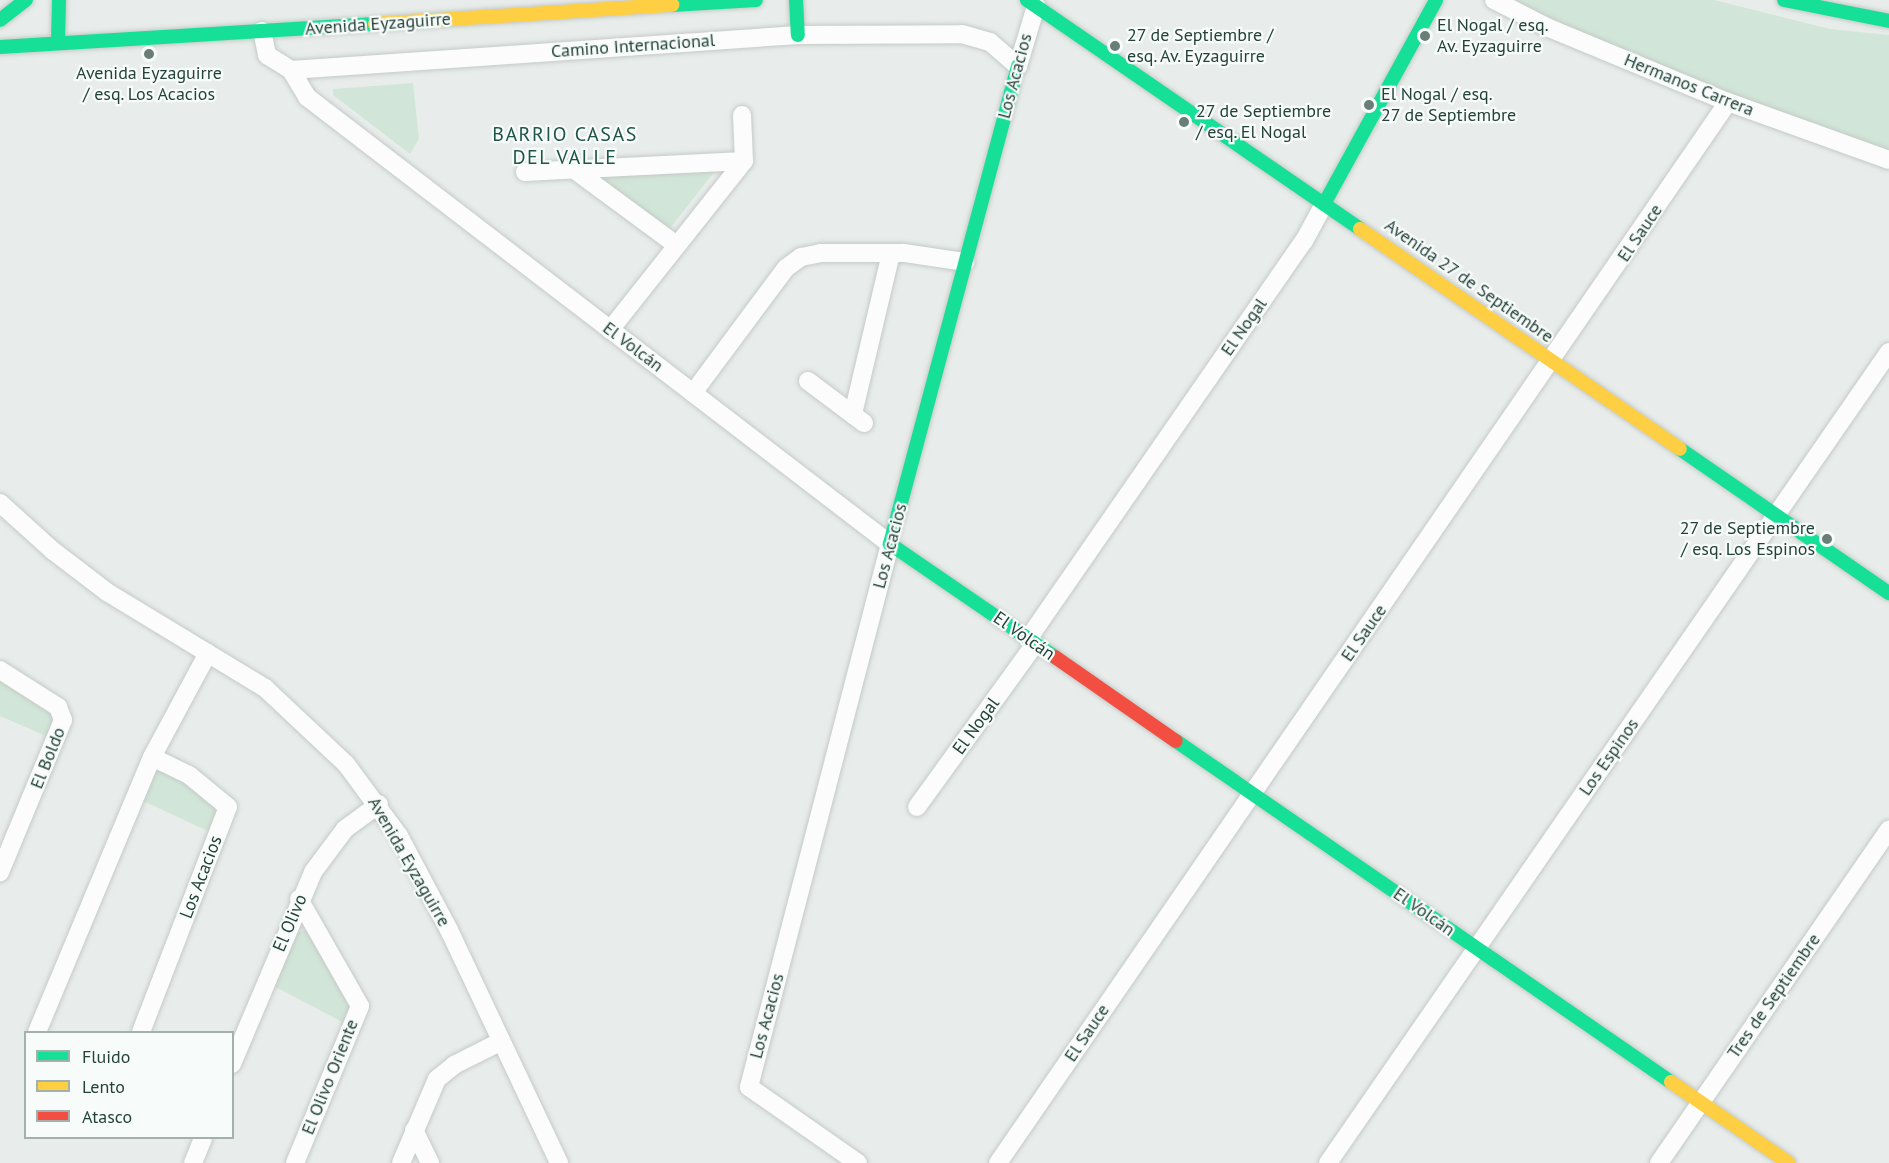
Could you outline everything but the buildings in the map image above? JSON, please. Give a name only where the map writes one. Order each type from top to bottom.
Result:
[{"type":"street","points":[[0,20],[26,0]]},
{"type":"street","points":[[58,42],[59,0]]},
{"type":"street","name":"Avenida Eyzaguirre","points":[[0,46],[262,32],[756,0]]},
{"type":"street","points":[[796,0],[798,35]]},
{"type":"street","name":"El Nogal","points":[[917,807],[1304,241],[1436,0]]},
{"type":"street","name":"Hermanos Carrera","points":[[1494,0],[1549,28],[1728,102],[1889,160]]},
{"type":"street","points":[[1784,0],[1889,21]]},
{"type":"street","name":"Avenida 27 de Septiembre","points":[[1031,3],[1889,593]]},
{"type":"street","name":"Los Acacios","points":[[858,1163],[749,1087],[1017,66],[1031,3]]},
{"type":"street","points":[[262,32],[267,55],[291,70]]},
{"type":"street","name":"Camino Internacional","points":[[291,70],[798,35],[962,34],[990,42],[1017,66]]},
{"type":"street","name":"El Volcán","points":[[291,70],[307,97],[890,544],[1788,1163]]},
{"type":"street","name":"El Sauce","points":[[998,1163],[1552,361],[1728,102]]},
{"type":"street","points":[[610,330],[675,244],[744,161],[742,116]]},
{"type":"street","points":[[525,172],[744,161]]},
{"type":"street","points":[[572,168],[675,244]]},
{"type":"street","points":[[808,381],[859,418],[891,253]]},
{"type":"street","points":[[693,393],[793,262],[810,254],[891,253],[965,262]]},
{"type":"street","name":"Los Espinos","points":[[1328,1163],[1889,351]]},
{"type":"street","name":"Avenida Eyzaguirre","points":[[0,503],[52,550],[107,592],[265,688],[346,764],[379,804],[449,930],[559,1163]]},
{"type":"street","points":[[38,1031],[152,757],[208,653]]},
{"type":"street","name":"El Boldo","points":[[0,670],[58,707],[63,720],[0,872]]},
{"type":"street","name":"Los Acacios","points":[[141,1031],[228,807],[189,776],[152,757]]},
{"type":"street","name":"El Olivo","points":[[234,1059],[299,899],[329,847],[379,804]]},
{"type":"street","name":"Tres de Septiembre","points":[[1659,1163],[1889,830]]},
{"type":"street","name":"El Olivo Oriente","points":[[295,1163],[360,1006],[299,899]]},
{"type":"street","points":[[414,1130],[429,1161],[401,1163],[414,1130],[441,1073],[501,1042]]},
{"type":"street","points":[[193,1163],[202,1139]]},
{"type":"green space","points":[[1503,0],[1714,0],[1830,29],[1889,35],[1889,152],[1649,65]]},
{"type":"green space","points":[[413,83],[419,139],[410,154],[333,95],[333,89]]},
{"type":"green space","points":[[719,166],[668,231],[590,173]]},
{"type":"green space","points":[[0,677],[56,715],[48,737],[0,716]]},
{"type":"green space","points":[[159,764],[219,806],[214,834],[141,800]]},
{"type":"green space","points":[[306,930],[311,933],[351,1008],[344,1023],[272,985],[296,933]]},
{"type":"traffic: fast","points":[[0,20],[26,0]]},
{"type":"traffic: fast","points":[[58,42],[59,0]]},
{"type":"traffic: fast","points":[[672,5],[756,0]]},
{"type":"traffic: fast","points":[[796,0],[798,35]]},
{"type":"traffic: fast","points":[[1027,0],[1360,229]]},
{"type":"traffic: fast","points":[[1324,204],[1436,0]]},
{"type":"traffic: fast","points":[[1784,0],[1889,21]]},
{"type":"traffic: fast","points":[[0,47],[375,24]]},
{"type":"traffic: fast","points":[[1018,66],[890,544],[1055,657]]},
{"type":"traffic: fast","points":[[1680,449],[1889,593]]},
{"type":"traffic: fast","points":[[1176,741],[1671,1082]]},
{"type":"traffic: slow","points":[[375,24],[672,5]]},
{"type":"traffic: slow","points":[[1360,229],[1680,449]]},
{"type":"traffic: slow","points":[[1671,1082],[1789,1163]]},
{"type":"traffic: jam","points":[[1055,657],[1176,741]]},
{"type":"place","name":"El Nogal / esq. Av. Eyzaguirre","points":[[1425,36]]},
{"type":"place","name":"27 de Septiembre / esq. Av. Eyzaguirre","points":[[1115,46]]},
{"type":"place","name":"Avenida Eyzaguirre / esq. Los Acacios","points":[[149,54]]},
{"type":"place","name":"El Nogal / esq. 27 de Septiembre","points":[[1369,105]]},
{"type":"place","name":"27 de Septiembre / esq. El Nogal","points":[[1184,122]]},
{"type":"place","name":"27 de Septiembre / esq. Los Espinos","points":[[1827,539]]},
{"type":"district","name":"BARRIO CASAS DEL VALLE","points":[[565,146]]}]
